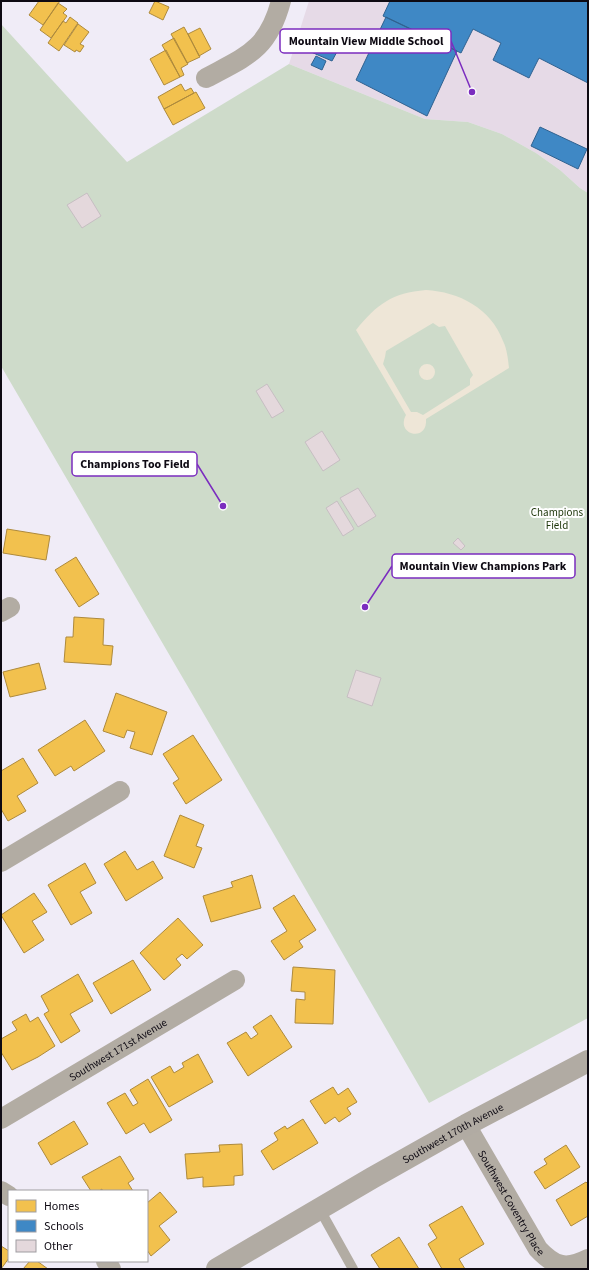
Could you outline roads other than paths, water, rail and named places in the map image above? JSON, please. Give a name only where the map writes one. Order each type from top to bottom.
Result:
[{"type":"main road","name":"Southwest 170th Avenue","points":[[217,1269],[319,1208],[466,1126],[588,1061]]},
{"type":"street","points":[[206,78],[247,56],[257,48],[265,39],[271,28],[281,1]]},
{"type":"street","points":[[1,862],[120,791]]},
{"type":"street","name":"Southwest 171st Avenue","points":[[1,1119],[235,980]]},
{"type":"street","name":"Southwest Coventry Place","points":[[466,1126],[538,1249],[546,1259],[568,1268],[578,1265],[588,1259]]},
{"type":"lane","points":[[319,1208],[353,1269]]},
{"type":"place","name":"Mountain View Middle School","points":[[472,92]]},
{"type":"place","name":"Champions Too Field","points":[[223,506]]},
{"type":"place","name":"Mountain View Champions Park","points":[[365,607]]},
{"type":"park label","name":"Champions Field","points":[[557,518]]}]
